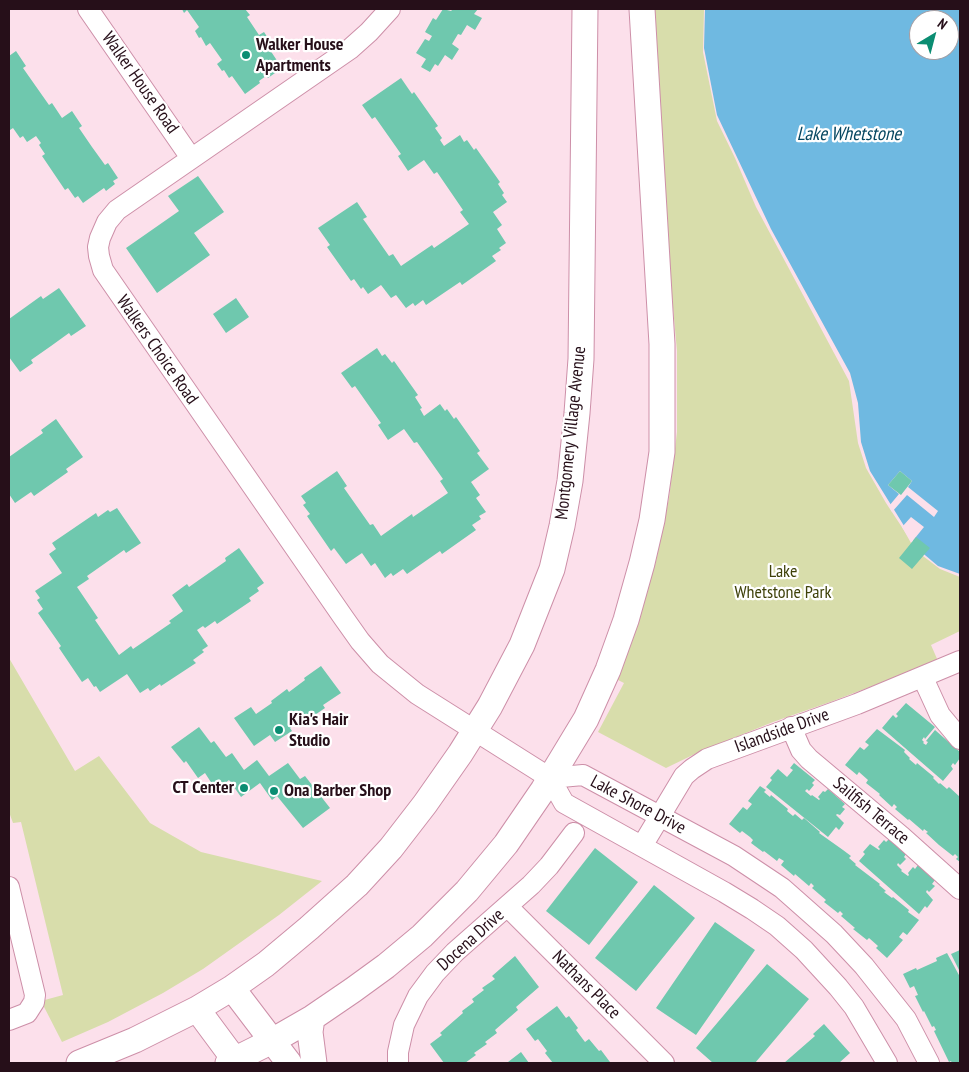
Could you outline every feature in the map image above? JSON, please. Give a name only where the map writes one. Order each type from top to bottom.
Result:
[{"type":"main road","name":"Montgomery Village Avenue","points":[[79,1063],[135,1040],[197,1009],[232,988],[280,952],[357,885],[391,848],[425,804],[475,731],[522,645],[552,569],[570,481],[577,413],[581,358],[585,9]]},
{"type":"main road","points":[[197,1009],[233,1062],[312,1018],[386,966],[422,936],[467,891],[506,844],[586,719],[608,670],[626,620],[652,520],[662,452],[662,344],[642,9]]},
{"type":"main road","points":[[232,988],[288,1063]]},
{"type":"main road","points":[[312,1018],[310,1032],[314,1063]]},
{"type":"street","name":"Walker House Road","points":[[88,9],[191,158]]},
{"type":"street","name":"Walkers Choice Road","points":[[390,9],[350,49],[124,204],[111,216],[103,230],[98,247],[103,270],[360,641],[380,664],[417,694],[550,778]]},
{"type":"street","name":"Islandside Drive","points":[[642,846],[684,776],[699,764],[719,754],[857,704],[960,662]]},
{"type":"street","points":[[923,678],[937,710],[960,739]]},
{"type":"street","name":"Sailfish Terrace","points":[[791,728],[801,750],[809,759],[895,831],[960,889]]},
{"type":"street","name":"Lake Shore Drive","points":[[888,1063],[854,1007],[826,973],[777,926],[752,909],[564,803],[550,778],[583,775],[734,856],[782,888],[822,923],[864,966],[891,999],[916,1036],[929,1063]]},
{"type":"street","name":"Docena Drive","points":[[398,1063],[398,1052],[404,1025],[418,996],[435,973],[455,952],[508,907],[549,866],[574,833]]},
{"type":"street","points":[[9,886],[34,995],[31,1008],[27,1013],[9,1020]]},
{"type":"street","name":"Nathans Place","points":[[508,907],[664,1063]]},
{"type":"green space","name":"Lake Whetstone Park","points":[[653,9],[704,9],[703,52],[717,121],[756,207],[849,381],[858,443],[866,468],[886,503],[919,553],[940,569],[960,577],[960,631],[931,645],[938,661],[773,722],[699,752],[666,768],[598,732],[624,683],[616,679],[636,627],[656,561],[669,498],[677,432],[677,351],[667,242]]},
{"type":"green space","points":[[9,658],[75,771],[99,756],[150,823],[201,852],[322,881],[279,915],[203,969],[108,1022],[62,1042],[41,1001],[63,995],[21,822],[13,823],[9,812]]},
{"type":"water","name":"Lake Whetstone","points":[[705,9],[960,9],[960,574],[938,566],[919,550],[870,471],[861,442],[858,403],[850,373],[771,229],[717,115],[704,48]]},
{"type":"pier","points":[[900,471],[912,481],[908,487],[938,511],[934,517],[907,495],[892,512],[889,506],[899,494],[888,485]]},
{"type":"pier","points":[[911,517],[924,527],[911,543],[902,527]]},
{"type":"building","name":"Walker House Apartments","points":[[182,9],[245,9],[250,15],[247,17],[259,35],[264,32],[268,38],[267,40],[272,48],[270,50],[282,68],[268,78],[266,76],[245,94],[232,76],[229,78],[224,70],[222,71],[217,64],[222,60],[210,43],[206,46],[201,37],[199,38],[195,31],[199,27],[187,10],[184,13]]},
{"type":"building","points":[[443,9],[451,11],[453,9],[478,9],[474,14],[482,18],[475,30],[467,25],[461,35],[458,34],[452,44],[459,49],[452,60],[445,55],[438,66],[435,64],[430,72],[421,67],[426,59],[416,53],[425,39],[429,41],[432,36],[425,32],[433,18],[436,20]]},
{"type":"building","points":[[16,51],[26,66],[23,68],[49,105],[52,103],[62,118],[72,111],[82,126],[79,128],[92,147],[105,165],[108,163],[118,178],[113,181],[115,184],[106,191],[104,188],[83,203],[78,196],[75,198],[68,188],[65,190],[42,156],[45,154],[36,136],[27,142],[23,136],[20,138],[13,128],[10,130],[9,56]]},
{"type":"building","points":[[401,78],[412,94],[414,92],[438,126],[435,128],[442,138],[440,140],[444,146],[460,135],[464,142],[467,140],[474,150],[476,148],[500,182],[498,184],[507,202],[493,212],[502,225],[497,229],[506,243],[499,248],[501,250],[492,256],[496,261],[462,285],[460,282],[426,305],[423,300],[415,306],[413,303],[406,308],[396,295],[391,298],[381,285],[368,294],[363,287],[361,289],[354,279],[351,281],[327,247],[330,245],[318,228],[357,202],[367,217],[363,219],[389,256],[393,254],[401,266],[432,245],[434,248],[469,224],[460,212],[463,210],[437,172],[434,174],[424,160],[408,171],[398,156],[401,154],[375,117],[372,119],[362,105]]},
{"type":"building","points":[[198,176],[224,212],[194,233],[210,255],[157,293],[126,248],[179,211],[168,196]]},
{"type":"building","points":[[59,288],[86,326],[71,336],[69,333],[31,360],[33,363],[20,372],[9,357],[9,319],[41,296],[43,299]]},
{"type":"building","points":[[236,298],[249,317],[226,333],[213,314]]},
{"type":"building","points":[[377,348],[382,356],[385,354],[392,363],[394,361],[418,395],[415,397],[422,408],[420,409],[424,416],[440,404],[445,411],[447,409],[454,419],[456,417],[480,451],[477,453],[489,469],[471,482],[480,495],[476,498],[486,512],[479,516],[481,519],[472,525],[476,530],[442,554],[440,551],[407,574],[403,569],[393,576],[391,573],[385,578],[375,563],[371,566],[362,553],[346,564],[334,548],[331,551],[307,516],[310,514],[303,505],[306,503],[301,496],[337,471],[347,486],[344,488],[370,525],[373,524],[381,536],[412,514],[413,517],[448,493],[440,481],[443,479],[417,442],[414,443],[404,429],[388,440],[378,425],[381,423],[355,386],[352,388],[341,373]]},
{"type":"building","points":[[56,419],[83,457],[66,469],[68,472],[34,496],[31,492],[15,503],[9,494],[9,457],[43,433],[41,430]]},
{"type":"building","points":[[900,471],[912,481],[901,495],[888,485]]},
{"type":"building","points":[[117,508],[141,543],[126,553],[124,550],[87,576],[89,579],[77,587],[98,618],[95,620],[119,655],[131,646],[133,649],[171,623],[169,621],[183,611],[172,595],[187,584],[189,587],[226,561],[225,558],[239,548],[264,583],[257,588],[259,591],[249,598],[251,601],[217,624],[215,621],[205,628],[203,626],[197,630],[208,646],[202,650],[204,652],[193,660],[196,663],[161,686],[160,684],[150,691],[148,688],[140,693],[127,674],[100,692],[88,678],[82,682],[59,648],[61,646],[38,613],[43,609],[37,600],[40,598],[35,591],[62,573],[49,554],[56,549],[52,543],[96,513],[98,517],[108,510],[110,512]]},
{"type":"building","points":[[916,537],[930,548],[912,569],[899,558]]},
{"type":"building","points":[[321,666],[341,693],[323,705],[325,708],[309,719],[306,716],[290,728],[292,731],[275,742],[270,735],[254,746],[234,718],[251,707],[256,714],[287,689],[289,692]]},
{"type":"building","points":[[906,703],[935,727],[925,739],[924,737],[923,743],[926,745],[928,742],[926,741],[935,730],[960,752],[960,758],[955,765],[953,763],[951,766],[953,769],[943,781],[882,728],[893,715],[896,718],[898,716],[896,714]]},
{"type":"building","points":[[199,727],[211,743],[214,741],[226,757],[232,753],[244,770],[257,760],[269,776],[288,763],[300,779],[305,776],[330,808],[303,828],[277,796],[272,800],[260,783],[241,797],[229,780],[216,790],[205,773],[198,778],[186,761],[184,763],[171,747]]},
{"type":"building","points":[[877,729],[905,750],[904,752],[909,759],[934,777],[939,784],[947,789],[949,787],[960,797],[960,862],[956,859],[958,857],[955,854],[953,856],[926,833],[928,832],[924,829],[923,831],[895,809],[897,807],[894,804],[892,807],[866,783],[868,780],[859,772],[857,775],[845,765],[860,747],[864,750],[869,745],[865,742]]},
{"type":"building","points":[[794,763],[815,780],[812,783],[814,785],[809,791],[807,789],[805,791],[811,796],[819,800],[818,797],[823,791],[825,792],[828,789],[845,804],[842,807],[845,809],[840,815],[836,815],[844,823],[839,830],[836,827],[828,837],[766,787],[772,780],[770,778],[778,769],[787,777],[793,770],[790,768]]},
{"type":"building","points":[[760,786],[766,790],[764,792],[770,797],[771,795],[788,809],[787,811],[793,816],[795,814],[802,820],[804,818],[819,833],[851,856],[849,858],[855,865],[880,884],[886,891],[884,892],[893,897],[919,920],[907,935],[903,932],[899,937],[903,940],[887,958],[869,938],[867,940],[853,929],[855,928],[841,916],[843,914],[840,911],[838,913],[824,902],[826,900],[812,888],[814,886],[811,883],[809,886],[795,874],[794,876],[781,865],[784,861],[779,858],[777,861],[763,852],[751,843],[753,840],[750,837],[742,831],[740,833],[729,824],[743,807],[747,810],[752,804],[748,801]]},
{"type":"building","points":[[889,839],[906,854],[904,857],[906,859],[900,865],[898,863],[897,865],[901,871],[908,876],[913,867],[915,869],[918,865],[935,880],[932,884],[935,886],[929,892],[927,890],[926,892],[933,900],[919,914],[859,861],[865,854],[863,852],[870,844],[879,850],[878,847],[884,840],[886,842]]},
{"type":"building","points":[[595,848],[638,882],[589,945],[546,911]]},
{"type":"building","points":[[654,885],[695,918],[636,991],[595,958]]},
{"type":"building","points":[[715,922],[755,950],[696,1035],[656,1008]]},
{"type":"building","points":[[960,950],[960,972],[951,954]]},
{"type":"building","points":[[947,953],[960,977],[960,1063],[949,1062],[934,1031],[936,1030],[934,1026],[932,1027],[915,996],[918,995],[914,986],[910,988],[903,974],[937,961],[936,958]]},
{"type":"building","points":[[515,956],[539,987],[516,1007],[518,1010],[495,1030],[497,1033],[485,1042],[487,1044],[474,1053],[476,1055],[465,1063],[444,1063],[430,1044],[442,1035],[440,1033],[463,1013],[462,1011],[474,1002],[472,999],[484,990],[482,988],[495,979],[492,976]]},
{"type":"building","points":[[767,964],[809,999],[755,1063],[713,1063],[696,1048]]},
{"type":"building","points":[[557,1006],[566,1018],[569,1016],[585,1042],[589,1039],[610,1062],[553,1063],[538,1039],[535,1041],[526,1029]]},
{"type":"building","points":[[824,1024],[850,1053],[839,1063],[784,1063],[815,1036],[813,1034]]},
{"type":"building","points":[[521,1052],[529,1063],[508,1062]]},
{"type":"place","name":"Walker House Apartments","points":[[246,55]]},
{"type":"place","name":"Kia's Hair Studio","points":[[279,730]]},
{"type":"place","name":"CT Center","points":[[244,788]]},
{"type":"place","name":"Ona Barber Shop","points":[[274,791]]}]
